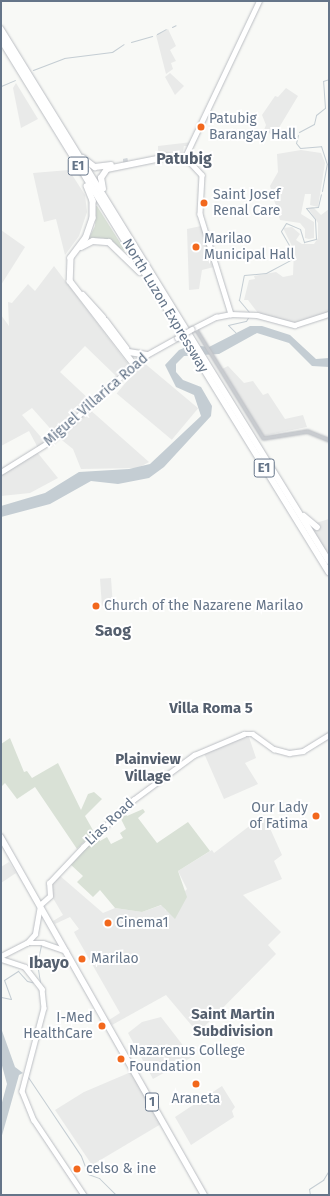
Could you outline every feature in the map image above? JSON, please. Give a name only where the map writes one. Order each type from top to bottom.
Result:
[{"type":"highway","name":"North Luzon Expressway","points":[[1,29],[109,204],[187,338],[329,572]]},
{"type":"highway","name":"North Luzon Expressway","points":[[1,39],[156,293],[187,338]]},
{"type":"highway","points":[[74,148],[95,167],[125,161],[162,157]]},
{"type":"highway","points":[[109,204],[100,181],[105,170],[162,157]]},
{"type":"highway","points":[[79,168],[92,198],[94,214],[88,234],[71,258],[70,281],[135,363]]},
{"type":"highway","points":[[135,363],[105,319],[72,278],[74,256],[88,243],[104,241],[117,247],[156,293]]},
{"type":"highway","points":[[128,352],[147,354]]},
{"type":"highway","name":"North Luzon Expressway","points":[[201,361],[329,561]]},
{"type":"highway","points":[[299,514],[317,527]]},
{"type":"highway","name":"1","points":[[1,837],[204,1195]]},
{"type":"main road","points":[[185,161],[259,1]]},
{"type":"main road","points":[[162,157],[185,161],[202,175],[200,214],[231,314]]},
{"type":"main road","points":[[228,302],[239,313]]},
{"type":"main road","points":[[220,315],[228,310],[228,302]]},
{"type":"main road","name":"Miguel Villarica Road","points":[[1,472],[52,440],[135,363],[147,354],[220,315],[239,313],[295,325],[329,314]]},
{"type":"main road","name":"Lias Road","points":[[40,905],[50,898],[50,883],[113,818],[145,790],[200,751],[249,733],[274,749],[300,752],[329,735]]},
{"type":"main road","points":[[1,958],[27,943],[38,928],[40,905]]},
{"type":"main road","points":[[27,943],[43,943],[66,951]]},
{"type":"main road","points":[[1,958],[25,967],[40,984],[43,994],[44,1008],[22,1091],[31,1115],[84,1195]]},
{"type":"street","points":[[194,329],[204,342],[212,358],[263,438],[307,431],[329,440]]},
{"type":"shaded area","points":[[168,29],[176,46],[170,50],[176,61],[171,63],[173,69],[166,74],[156,35]]},
{"type":"shaded area","points":[[170,73],[184,86],[175,95],[165,77]]},
{"type":"shaded area","points":[[16,83],[38,119],[21,128],[13,88]]},
{"type":"shaded area","points":[[286,88],[298,96],[274,136],[264,130],[266,125],[262,115],[275,96],[278,97]]},
{"type":"shaded area","points":[[192,142],[191,146],[184,146],[182,157],[162,155],[158,150],[158,146]]},
{"type":"shaded area","points":[[301,150],[321,153],[325,163],[318,207],[310,205],[311,194],[305,194],[301,214],[314,222],[314,238],[309,239],[305,238],[305,229],[300,223],[280,220],[270,186],[278,172],[277,154]]},
{"type":"shaded area","points":[[69,170],[85,195],[87,212],[79,236],[65,255],[56,219],[44,222],[33,173]]},
{"type":"shaded area","points":[[96,206],[126,252],[103,238],[87,242],[95,226]]},
{"type":"shaded area","points":[[313,207],[321,215],[329,209],[329,312],[300,324],[284,323],[258,313],[248,300],[244,300],[249,280],[255,279],[254,276],[276,272],[283,277],[293,275],[294,250],[283,228],[292,227],[300,234],[296,240],[302,244],[314,244],[318,238],[318,223],[308,208]]},
{"type":"shaded area","points":[[201,226],[214,267],[202,270],[199,289],[189,290],[187,229]]},
{"type":"shaded area","points":[[1,230],[25,247],[1,285]]},
{"type":"shaded area","points":[[54,266],[128,364],[116,376],[85,346],[60,372],[92,402],[56,435],[32,408],[22,415],[46,443],[38,448],[29,431],[1,446],[1,315],[9,326],[8,302],[12,303],[28,284],[35,291]]},
{"type":"shaded area","points":[[250,326],[262,326],[290,335],[316,359],[329,358],[329,367],[312,366],[289,343],[257,333],[219,354],[184,356],[176,364],[176,372],[183,380],[201,387],[212,406],[211,416],[164,467],[149,478],[118,484],[91,481],[50,504],[1,517],[1,506],[45,493],[79,472],[129,469],[150,464],[201,416],[194,395],[176,387],[165,365],[179,350],[191,345],[209,347]]},
{"type":"shaded area","points":[[143,362],[198,408],[172,440],[117,393]]},
{"type":"shaded area","points":[[228,366],[244,383],[253,381],[263,395],[268,393],[285,419],[303,415],[307,427],[263,436],[222,369]]},
{"type":"shaded area","points":[[88,408],[149,462],[138,468],[81,469],[73,449],[58,437]]},
{"type":"shaded area","points":[[37,452],[58,478],[30,493],[1,496],[1,473]]},
{"type":"shaded area","points":[[329,519],[329,557],[309,525]]},
{"type":"shaded area","points":[[111,578],[113,605],[102,606],[100,579]]},
{"type":"shaded area","points":[[248,734],[256,758],[245,763],[258,784],[224,799],[203,751]]},
{"type":"shaded area","points":[[10,738],[24,772],[27,771],[32,778],[58,763],[81,810],[88,794],[94,792],[102,799],[85,816],[94,832],[77,849],[35,787],[17,799],[5,783],[1,787],[1,744]]},
{"type":"shaded area","points":[[143,809],[145,812],[138,818],[157,843],[188,822],[210,851],[178,871],[187,897],[175,919],[161,905],[142,912],[115,908],[100,890],[93,897],[77,882],[83,876],[70,864],[97,836],[100,841],[107,837],[111,844],[123,838],[120,833],[126,829],[119,815],[123,811],[127,816]]},
{"type":"shaded area","points":[[264,815],[282,855],[274,861],[282,879],[243,895],[281,932],[268,945],[276,954],[198,1033],[166,995],[112,1025],[109,1020],[120,1013],[74,932],[79,929],[70,917],[55,924],[53,921],[63,915],[47,888],[59,875],[103,913],[115,908],[142,912],[162,905],[166,911],[187,889],[178,871],[212,850],[214,853]]},
{"type":"shaded area","points":[[9,862],[16,873],[1,883],[1,867]]},
{"type":"shaded area","points":[[161,1017],[192,1057],[153,1079],[128,1033],[142,1022]]},
{"type":"shaded area","points":[[1,1028],[15,1067],[23,1073],[19,1075],[1,1139],[1,1106],[7,1084],[1,1062]]},
{"type":"shaded area","points":[[131,1072],[161,1124],[92,1165],[55,1110],[84,1092]]},
{"type":"shaded area","points":[[222,1086],[235,1107],[232,1111],[234,1117],[191,1145],[175,1117]]},
{"type":"waterway","points":[[172,27],[176,25]]},
{"type":"waterway","points":[[157,34],[166,29]]},
{"type":"waterway","points":[[131,42],[152,36]]},
{"type":"waterway","points":[[33,70],[64,58],[112,52],[124,44]]},
{"type":"waterway","points":[[299,132],[314,124],[316,115],[325,108],[323,81],[329,79]]},
{"type":"waterway","points":[[1,86],[15,80]]},
{"type":"waterway","points":[[298,135],[296,143],[300,148],[321,146],[327,164]]},
{"type":"waterway","points":[[322,191],[327,164]]},
{"type":"waterway","points":[[249,312],[239,300],[244,275],[266,273],[292,259],[293,252],[281,231],[286,223],[300,229],[304,242],[316,239],[315,219],[306,208],[318,207],[321,194]]},
{"type":"waterway","points":[[236,333],[228,325],[246,321],[249,316]]},
{"type":"waterway","points":[[40,982],[37,964],[41,945]]},
{"type":"waterway","points":[[1,997],[11,999],[4,980],[18,971],[27,981],[36,983]]},
{"type":"waterway","points":[[28,1077],[81,1156],[88,1174],[99,1178],[116,1195]]},
{"type":"waterway","points":[[310,1195],[309,1189],[323,1180],[329,1170]]},
{"type":"tunnel","points":[[123,162],[128,161]]},
{"type":"place","name":"Patubig Barangay Hall","points":[[201,127]]},
{"type":"place","name":"Saint Josef Renal Care","points":[[204,203]]},
{"type":"place","name":"Marilao Municipal Hall","points":[[196,247]]},
{"type":"place","name":"Church of the Nazarene Marilao","points":[[96,606]]},
{"type":"place","name":"Our Lady of Fatima","points":[[316,816]]},
{"type":"place","name":"Cinema1","points":[[108,923]]},
{"type":"place","name":"Marilao","points":[[82,959]]},
{"type":"place","name":"I-Med HealthCare","points":[[102,1026]]},
{"type":"place","name":"Nazarenus College Foundation","points":[[121,1059]]},
{"type":"place","name":"Araneta","points":[[196,1084]]},
{"type":"place","name":"celso & ine","points":[[77,1169]]},
{"type":"district","name":"Patubig","points":[[184,159]]},
{"type":"district","name":"Saog","points":[[113,631]]},
{"type":"district","name":"Villa Roma 5","points":[[211,709]]},
{"type":"district","name":"Plainview Village","points":[[148,768]]},
{"type":"district","name":"Ibayo","points":[[49,963]]},
{"type":"district","name":"Saint Martin Subdivision","points":[[233,1022]]}]
